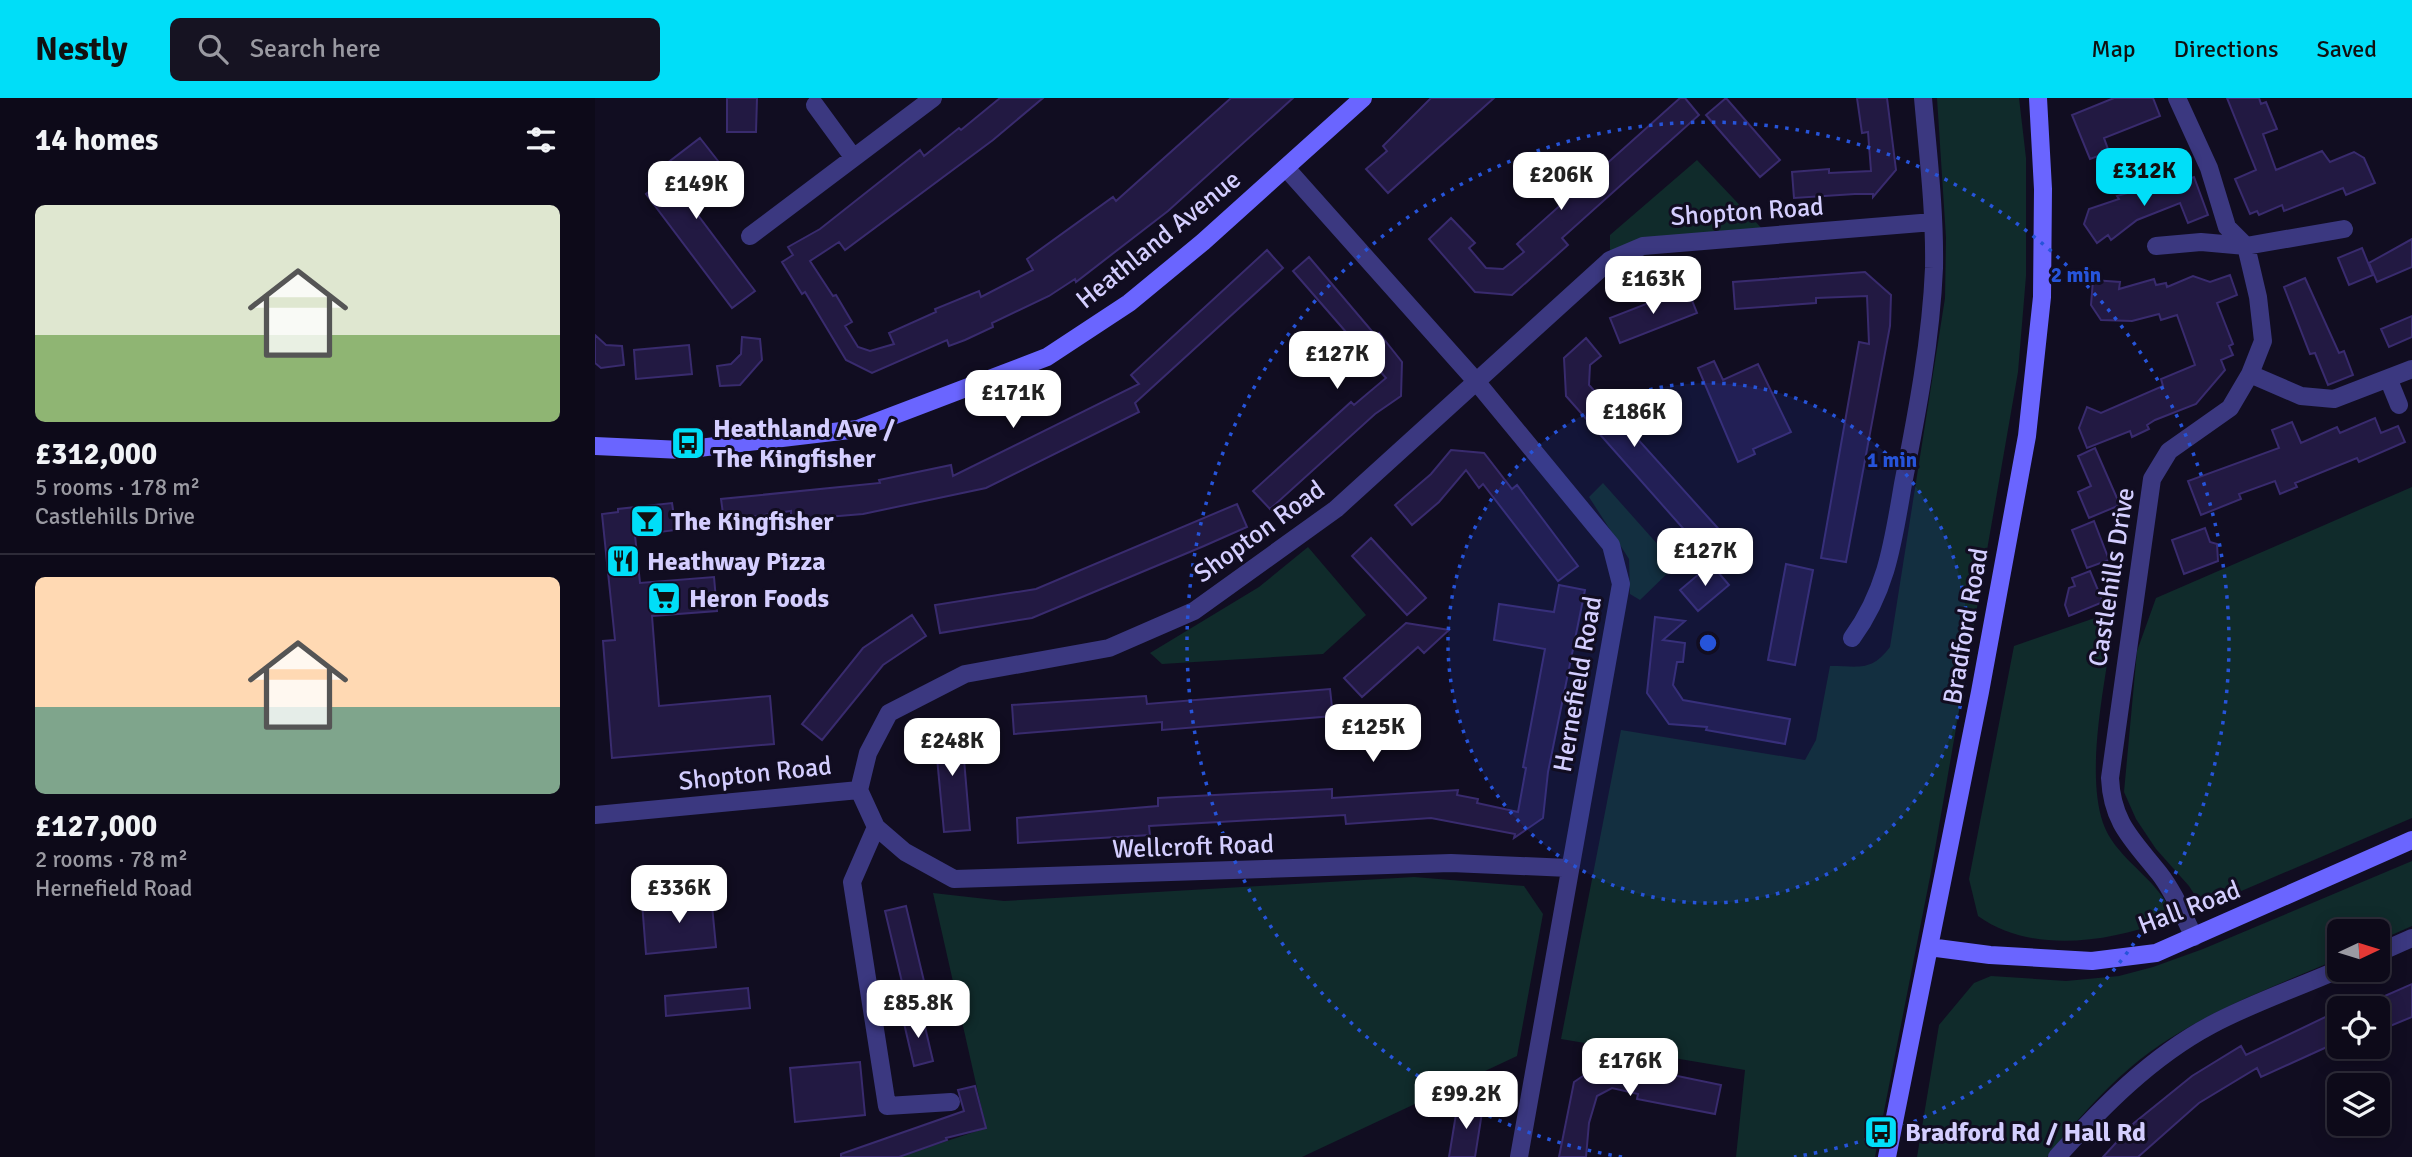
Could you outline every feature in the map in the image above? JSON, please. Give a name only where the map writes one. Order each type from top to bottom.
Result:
[{"type":"main road","name":"Heathland Avenue","points":[[595,446],[682,450],[858,429],[1047,357],[1129,303],[1203,242],[1363,98]]},
{"type":"main road","name":"Bradford Road","points":[[1887,1157],[1980,692],[2027,436],[2042,297],[2043,189],[2038,98]]},
{"type":"main road","name":"Hall Road","points":[[1929,947],[1990,955],[2092,961],[2156,953],[2412,840]]},
{"type":"street","points":[[750,236],[933,98]]},
{"type":"street","points":[[1851,638],[1870,613],[1887,572],[1919,399],[1934,270],[1923,98]]},
{"type":"street","name":"Castlehills Drive","points":[[2177,98],[2209,168],[2227,227],[2246,246],[2258,297],[2263,341],[2250,374],[2230,408],[2169,451],[2152,479],[2110,778],[2111,801],[2125,832],[2170,890],[2194,937]]},
{"type":"street","points":[[815,105],[853,157]]},
{"type":"street","name":"Hernefield Road","points":[[1286,168],[1475,380],[1611,545],[1621,584],[1593,756],[1569,868],[1520,1157]]},
{"type":"street","name":"Shopton Road","points":[[595,815],[859,790],[868,752],[889,713],[965,674],[1109,648],[1194,611],[1336,509],[1610,260],[1643,246],[1933,222]]},
{"type":"street","points":[[2156,246],[2201,242],[2246,246],[2344,229]]},
{"type":"street","points":[[2250,374],[2301,396],[2334,399],[2412,369]]},
{"type":"street","points":[[2388,378],[2399,405]]},
{"type":"street","name":"Wellcroft Road","points":[[859,790],[876,827],[905,852],[954,879],[1451,863],[1569,868]]},
{"type":"street","points":[[876,827],[852,882],[887,1106],[951,1102]]},
{"type":"street","points":[[2391,947],[2412,938]]},
{"type":"street","points":[[2057,1157],[2108,1101],[2187,1040],[2212,1024],[2327,975]]},
{"type":"green space","points":[[1937,98],[2019,98],[2026,158],[2026,276],[2018,372],[1931,872],[1875,1157],[1736,1157],[1745,1070],[1561,1039],[1621,730],[1805,760],[1816,740],[1830,666],[1857,667],[1871,664],[1890,647],[1945,298],[1946,238]]},
{"type":"green space","points":[[1697,160],[1769,236],[1610,260],[1610,235]]},
{"type":"green space","points":[[1603,483],[1676,565],[1640,600],[1630,594],[1629,559],[1589,497]]},
{"type":"green space","points":[[2412,487],[2412,818],[2218,901],[2200,903],[2189,886],[2156,849],[2136,819],[2124,792],[2137,651],[2156,598]]},
{"type":"green space","points":[[1308,547],[1366,615],[1323,654],[1162,664],[1150,653],[1259,587]]},
{"type":"green space","points":[[2115,611],[2099,719],[2096,775],[2098,800],[2103,823],[2115,845],[2151,882],[2166,902],[2163,922],[2093,939],[2045,940],[2021,936],[1978,916],[1969,879],[2014,646]]},
{"type":"green space","points":[[2412,861],[2412,926],[2391,935],[2391,919],[2327,919],[2327,964],[2231,1005],[2154,1049],[2119,1077],[2047,1157],[1917,1157],[1939,1025],[1974,983],[1991,976],[2066,981],[2119,976],[2203,949]]},
{"type":"green space","points":[[1414,877],[1524,886],[1543,914],[1517,1056],[1302,1157],[899,1157],[986,1128],[933,893],[1004,901]]},
{"type":"building","points":[[727,98],[757,98],[756,132],[727,132]]},
{"type":"building","points":[[1000,98],[1043,98],[993,140],[845,250],[839,242],[810,261],[833,296],[836,295],[852,322],[845,326],[858,347],[870,351],[894,344],[889,333],[936,312],[935,309],[979,291],[981,297],[1033,270],[1027,259],[1113,197],[1116,201],[1231,98],[1293,98],[1168,211],[1076,282],[1075,279],[1049,296],[992,323],[993,327],[965,340],[949,346],[947,340],[872,373],[846,360],[805,292],[802,294],[782,262],[793,255],[788,247],[820,229],[920,150],[924,156],[959,128],[961,130]]},
{"type":"building","points":[[1431,98],[1494,98],[1388,193],[1366,169],[1387,151],[1383,146]]},
{"type":"building","points":[[1680,98],[1685,98],[1699,115],[1562,238],[1568,245],[1512,295],[1475,292],[1429,239],[1451,218],[1475,243],[1469,248],[1486,268],[1503,269],[1524,252],[1517,244]]},
{"type":"building","points":[[1726,98],[1780,160],[1760,177],[1706,115]]},
{"type":"building","points":[[1857,98],[1887,98],[1896,170],[1873,197],[1873,194],[1855,194],[1794,198],[1792,172],[1829,169],[1829,173],[1871,171],[1868,132],[1862,133]]},
{"type":"building","points":[[2114,98],[2153,98],[2160,116],[2104,138],[2109,152],[2090,159],[2072,115]]},
{"type":"building","points":[[2227,98],[2259,98],[2261,104],[2266,102],[2277,129],[2263,134],[2276,170],[2322,151],[2330,162],[2354,152],[2364,158],[2375,183],[2346,195],[2343,188],[2284,211],[2282,205],[2259,215],[2257,211],[2250,214],[2235,179],[2256,170]]},
{"type":"building","points":[[700,138],[718,161],[679,190],[755,291],[732,308],[646,194],[656,186],[649,177]]},
{"type":"building","points":[[2194,177],[2208,215],[2188,223],[2180,203],[2137,220],[2111,240],[2108,235],[2097,243],[2084,224],[2089,209],[2119,199],[2117,196],[2162,183],[2164,188]]},
{"type":"building","points":[[2412,239],[2412,267],[2377,282],[2369,263]]},
{"type":"building","points":[[2362,248],[2373,275],[2349,285],[2338,258]]},
{"type":"building","points":[[1267,250],[1283,268],[1135,403],[1139,412],[986,488],[863,514],[791,520],[791,511],[724,521],[721,499],[880,483],[879,480],[951,465],[953,476],[1139,384],[1131,375]]},
{"type":"building","points":[[1309,257],[1376,336],[1379,333],[1402,362],[1401,396],[1375,414],[1270,509],[1253,491],[1351,402],[1354,405],[1386,378],[1293,271]]},
{"type":"building","points":[[1865,272],[1891,295],[1890,326],[1846,562],[1821,558],[1859,342],[1869,344],[1867,296],[1816,298],[1816,303],[1735,309],[1733,282]]},
{"type":"building","points":[[2230,275],[2237,295],[2217,303],[2233,344],[2229,346],[2233,355],[2221,360],[2225,370],[2196,404],[2155,420],[2147,425],[2149,429],[2132,437],[2130,431],[2087,448],[2079,428],[2087,407],[2101,413],[2163,386],[2161,379],[2195,365],[2177,315],[2161,320],[2159,314],[2132,321],[2101,320],[2091,305],[2093,280],[2120,282],[2119,289],[2154,279],[2156,285],[2166,283],[2167,287],[2193,276],[2210,282]]},
{"type":"building","points":[[2305,278],[2339,353],[2344,351],[2353,375],[2328,385],[2315,353],[2310,354],[2284,287]]},
{"type":"building","points":[[1687,288],[1697,313],[1620,343],[1610,318]]},
{"type":"building","points":[[2412,316],[2412,337],[2389,347],[2381,329]]},
{"type":"building","points":[[595,335],[606,345],[622,346],[624,365],[601,368],[595,363]]},
{"type":"building","points":[[742,337],[760,339],[762,360],[740,385],[720,386],[717,366],[731,364],[741,354]]},
{"type":"building","points":[[1586,338],[1601,356],[1590,365],[1589,385],[1724,535],[1704,552],[1566,396],[1564,358]]},
{"type":"building","points":[[689,345],[692,374],[636,379],[634,350]]},
{"type":"building","points":[[1714,361],[1723,380],[1758,364],[1791,432],[1753,449],[1755,454],[1738,462],[1698,368]]},
{"type":"building","points":[[2375,418],[2381,433],[2398,426],[2405,442],[2359,462],[2357,458],[2295,483],[2297,487],[2280,494],[2275,481],[2239,494],[2241,499],[2201,515],[2188,481],[2279,448],[2272,430],[2292,422],[2301,443],[2337,427],[2340,433]]},
{"type":"building","points":[[2095,448],[2120,505],[2089,518],[2078,492],[2091,486],[2078,456]]},
{"type":"building","points":[[1451,450],[1484,453],[1512,489],[1517,485],[1578,566],[1558,581],[1483,484],[1479,488],[1466,470],[1439,502],[1412,525],[1395,505],[1431,474]]},
{"type":"building","points":[[672,503],[676,530],[635,535],[640,583],[714,577],[717,611],[652,616],[659,706],[770,696],[774,744],[612,758],[603,641],[615,640],[602,514],[618,512],[618,509]]},
{"type":"building","points":[[1237,504],[1247,527],[1204,546],[1032,618],[940,633],[935,605],[1036,589]]},
{"type":"building","points":[[2094,521],[2109,560],[2087,568],[2072,530]]},
{"type":"building","points":[[2205,528],[2210,542],[2217,544],[2218,561],[2184,574],[2172,540]]},
{"type":"building","points":[[1371,538],[1426,598],[1407,615],[1352,556]]},
{"type":"building","points":[[1711,564],[1729,585],[1698,611],[1680,590]]},
{"type":"building","points":[[1786,564],[1813,570],[1795,665],[1768,660]]},
{"type":"building","points":[[2090,571],[2103,602],[2069,616],[2065,605],[2069,588],[2075,586],[2072,578]]},
{"type":"building","points":[[1559,585],[1585,590],[1548,772],[1543,818],[1514,838],[1515,834],[1431,818],[1346,824],[1345,815],[1149,826],[1150,835],[1018,843],[1017,818],[1158,806],[1158,798],[1332,789],[1332,798],[1458,790],[1457,795],[1478,799],[1477,803],[1518,812],[1526,768],[1523,767],[1545,649],[1494,640],[1499,604],[1554,612]]},
{"type":"building","points":[[912,615],[926,636],[883,665],[822,740],[802,724],[863,648]]},
{"type":"building","points":[[1655,617],[1685,621],[1663,640],[1685,643],[1683,662],[1677,662],[1673,685],[1683,700],[1790,719],[1785,744],[1706,730],[1707,727],[1669,724],[1647,693]]},
{"type":"building","points":[[1406,623],[1449,630],[1424,653],[1418,647],[1362,697],[1344,678]]},
{"type":"building","points":[[1330,689],[1333,716],[1162,730],[1162,722],[1014,734],[1012,705],[1146,696],[1147,704]]},
{"type":"building","points":[[961,724],[970,830],[944,832],[934,726]]},
{"type":"building","points":[[711,895],[716,947],[646,954],[642,902]]},
{"type":"building","points":[[906,906],[928,998],[907,1003],[885,911]]},
{"type":"building","points":[[2412,984],[2412,1017],[2390,1026],[2390,996],[2385,996]]},
{"type":"building","points":[[748,988],[750,1008],[666,1016],[665,996]]},
{"type":"building","points":[[922,1014],[933,1061],[914,1066],[903,1019]]},
{"type":"building","points":[[2327,1016],[2327,1047],[2261,1077],[2257,1068],[2199,1103],[2138,1157],[2103,1157],[2134,1123],[2192,1076],[2241,1046],[2246,1055]]},
{"type":"building","points":[[1605,1061],[1721,1085],[1715,1114],[1637,1099],[1638,1094],[1612,1088],[1597,1096],[1589,1123],[1586,1157],[1559,1157],[1574,1082]]},
{"type":"building","points":[[860,1062],[865,1115],[795,1122],[790,1068]]},
{"type":"building","points":[[975,1086],[986,1128],[946,1138],[947,1140],[899,1157],[841,1157],[841,1154],[964,1111],[958,1090]]},
{"type":"building","points":[[1458,1102],[1483,1106],[1475,1157],[1449,1157]]},
{"type":"place","name":"Heathland Ave / The Kingfisher","points":[[688,443]]},
{"type":"place","name":"The Kingfisher","points":[[647,521]]},
{"type":"place","name":"Heathway Pizza","points":[[623,561]]},
{"type":"place","name":"Heron Foods","points":[[664,598]]},
{"type":"place","name":"Bradford Rd / Hall Rd","points":[[1881,1132]]}]
